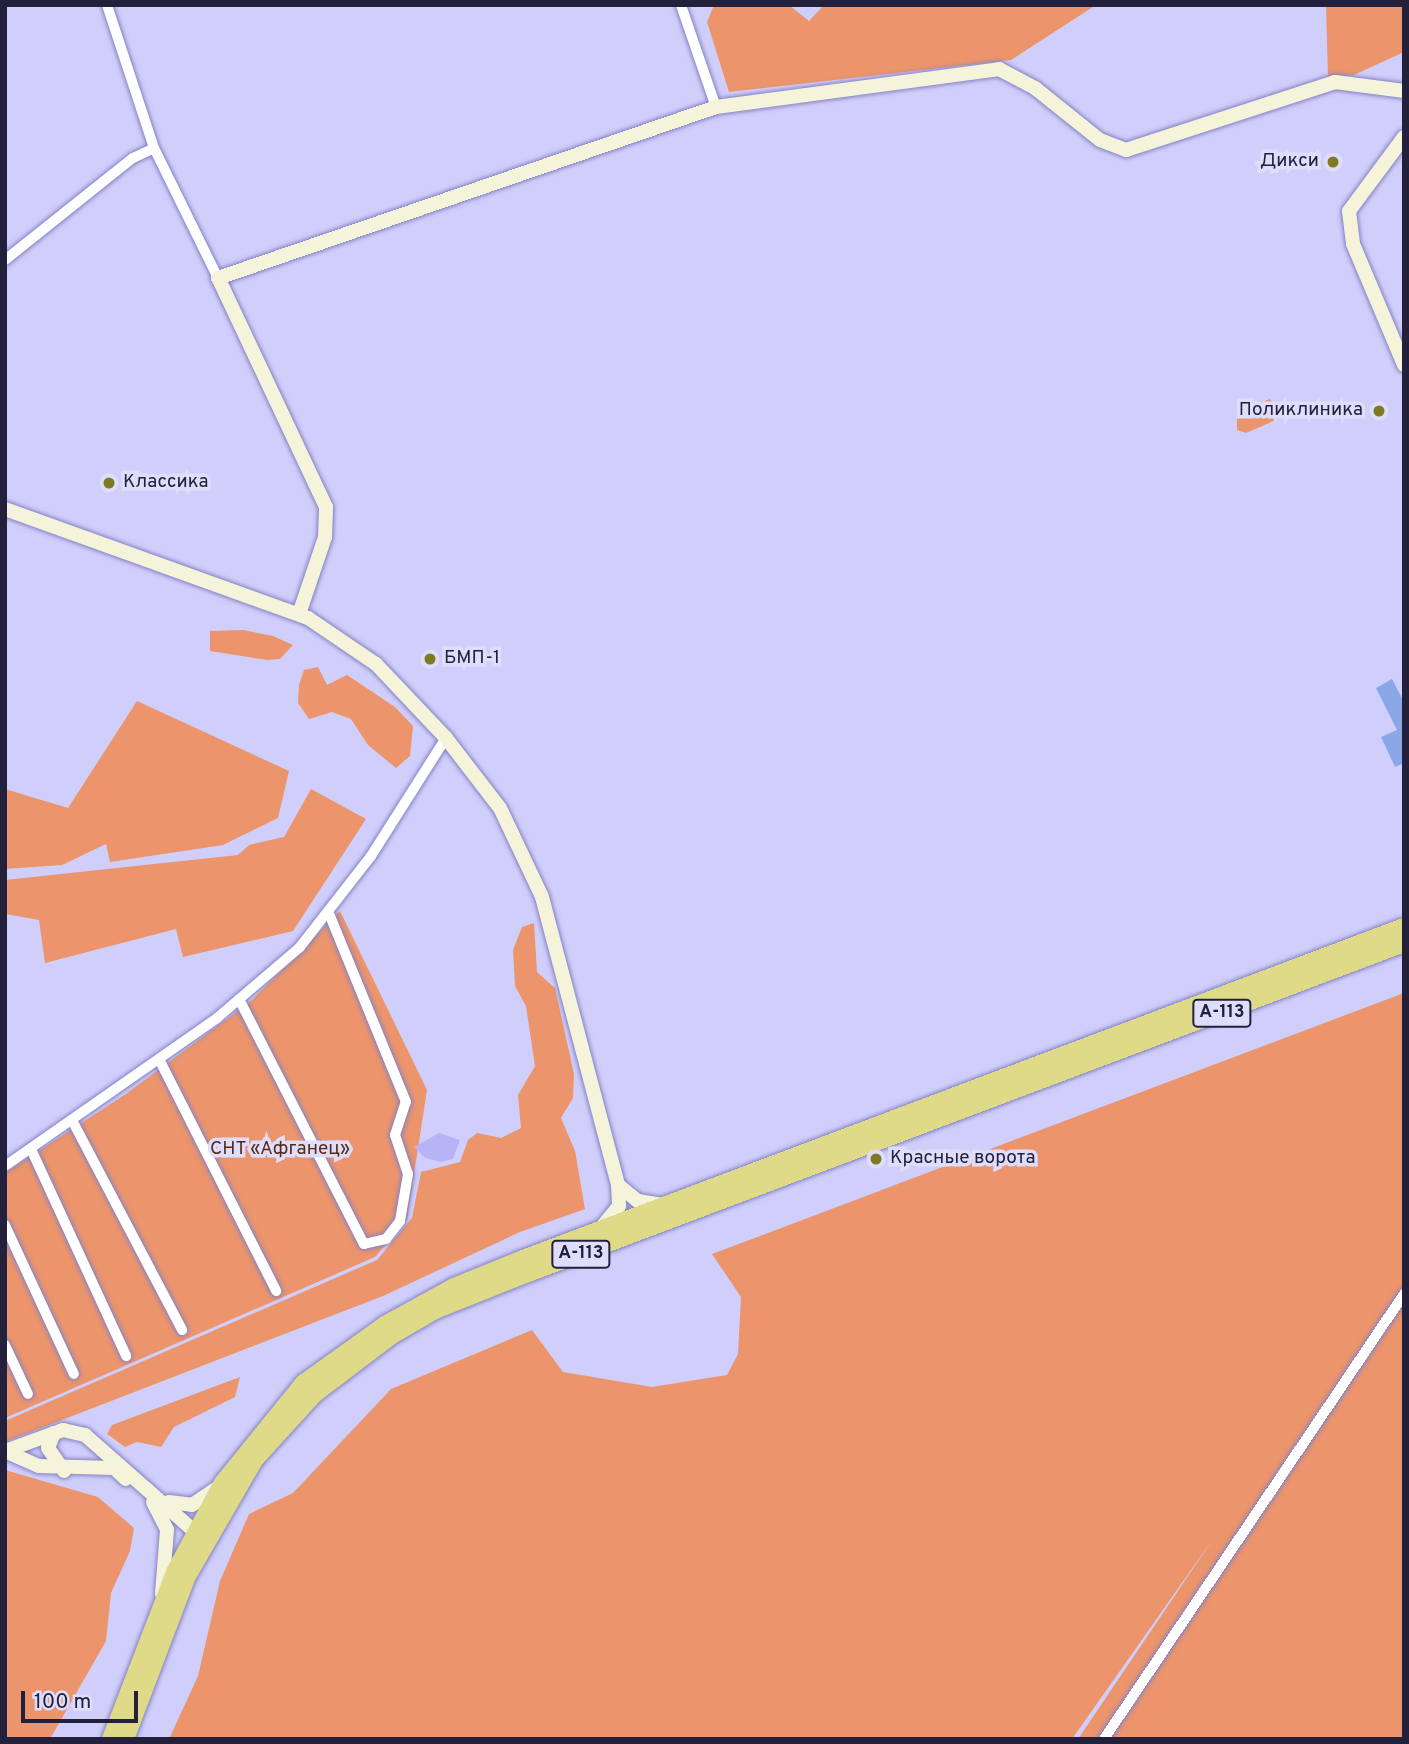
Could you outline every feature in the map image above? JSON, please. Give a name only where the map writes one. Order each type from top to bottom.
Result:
[{"type":"highway","name":"А-113","points":[[111,1739],[159,1611],[223,1483],[286,1402],[345,1351],[454,1287],[1404,927]]},
{"type":"highway","name":"А-113","points":[[125,1739],[198,1535],[254,1460],[314,1394],[354,1361],[435,1310],[1404,943]]},
{"type":"street","points":[[107,5],[154,148],[326,508],[325,537],[299,614]]},
{"type":"street","points":[[681,5],[716,107]]},
{"type":"street","points":[[218,278],[716,107],[999,69],[1027,82],[1100,140],[1126,150],[1335,82],[1404,91]]},
{"type":"street","points":[[1404,136],[1349,211],[1353,244],[1404,365]]},
{"type":"street","points":[[5,260],[133,158],[154,148]]},
{"type":"street","points":[[5,509],[299,614],[376,664],[446,738],[500,808],[537,882],[618,1185],[619,1206],[598,1231]]},
{"type":"street","points":[[5,1166],[73,1122],[159,1059],[239,999],[300,947],[371,856],[446,738]]},
{"type":"street","points":[[239,999],[364,1244],[386,1239],[400,1221],[408,1174],[395,1135],[405,1102],[328,911]]},
{"type":"street","points":[[159,1059],[276,1291]]},
{"type":"street","points":[[73,1122],[182,1330]]},
{"type":"street","points":[[31,1149],[127,1356]]},
{"type":"street","points":[[618,1185],[638,1201],[669,1205]]},
{"type":"street","points":[[5,1225],[74,1374]]},
{"type":"street","points":[[1104,1739],[1404,1294]]},
{"type":"street","points":[[5,1345],[28,1394]]},
{"type":"street","points":[[5,1451],[54,1433],[85,1435],[198,1535]]},
{"type":"street","points":[[54,1433],[48,1448],[64,1471]]},
{"type":"street","points":[[5,1451],[64,1471],[114,1468],[155,1499],[173,1504],[192,1505],[223,1483]]},
{"type":"street","points":[[155,1499],[167,1530],[159,1611]]},
{"type":"green space","points":[[714,5],[789,5],[809,21],[824,5],[1096,5],[1011,60],[729,92],[707,22]]},
{"type":"green space","points":[[1326,5],[1404,5],[1404,52],[1354,75],[1328,77]]},
{"type":"green space","points":[[1270,399],[1280,414],[1278,419],[1246,433],[1237,430],[1237,412]]},
{"type":"green space","points":[[243,630],[273,636],[293,645],[280,659],[267,660],[210,651],[210,631]]},
{"type":"green space","points":[[318,667],[327,685],[347,675],[395,707],[413,726],[410,756],[396,768],[368,745],[351,719],[332,712],[309,719],[298,703],[299,685],[304,670]]},
{"type":"green space","points":[[137,701],[289,771],[278,818],[223,845],[110,862],[106,844],[62,865],[5,869],[5,789],[68,808]]},
{"type":"green space","points":[[311,789],[366,819],[293,931],[183,957],[176,929],[45,963],[39,920],[5,914],[5,880],[238,855],[249,845],[284,837]]},
{"type":"green space","name":"СНТ «Афганец»","points":[[340,911],[427,1090],[407,1220],[375,1257],[5,1418],[5,1173],[126,1094],[251,1001]]},
{"type":"green space","points":[[534,923],[537,972],[555,988],[574,1074],[573,1098],[561,1118],[575,1151],[585,1209],[520,1232],[383,1296],[5,1442],[5,1421],[377,1260],[412,1218],[421,1172],[460,1162],[468,1140],[477,1133],[501,1138],[521,1128],[518,1095],[535,1066],[526,1006],[515,986],[513,950],[522,927]]},
{"type":"green space","points":[[1404,993],[1404,1739],[1078,1739],[1215,1536],[1072,1739],[169,1739],[198,1676],[220,1581],[249,1514],[293,1493],[391,1389],[532,1330],[563,1372],[652,1387],[727,1375],[738,1354],[741,1297],[712,1254]]},
{"type":"green space","points":[[240,1377],[235,1397],[174,1427],[161,1447],[137,1442],[125,1447],[107,1434],[112,1425]]},
{"type":"green space","points":[[5,1470],[98,1497],[134,1528],[130,1551],[111,1593],[106,1641],[50,1739],[5,1739]]},
{"type":"water","points":[[439,1133],[460,1140],[453,1159],[441,1162],[425,1158],[414,1147]]},
{"type":"building","points":[[1392,679],[1404,702],[1404,763],[1395,767],[1381,737],[1397,730],[1376,688]]},
{"type":"place","name":"Дикси","points":[[1333,162]]},
{"type":"place","name":"Поликлиника","points":[[1379,411]]},
{"type":"place","name":"Классика","points":[[109,483]]},
{"type":"place","name":"БМП-1","points":[[430,659]]},
{"type":"place","name":"Красные ворота","points":[[876,1159]]}]
